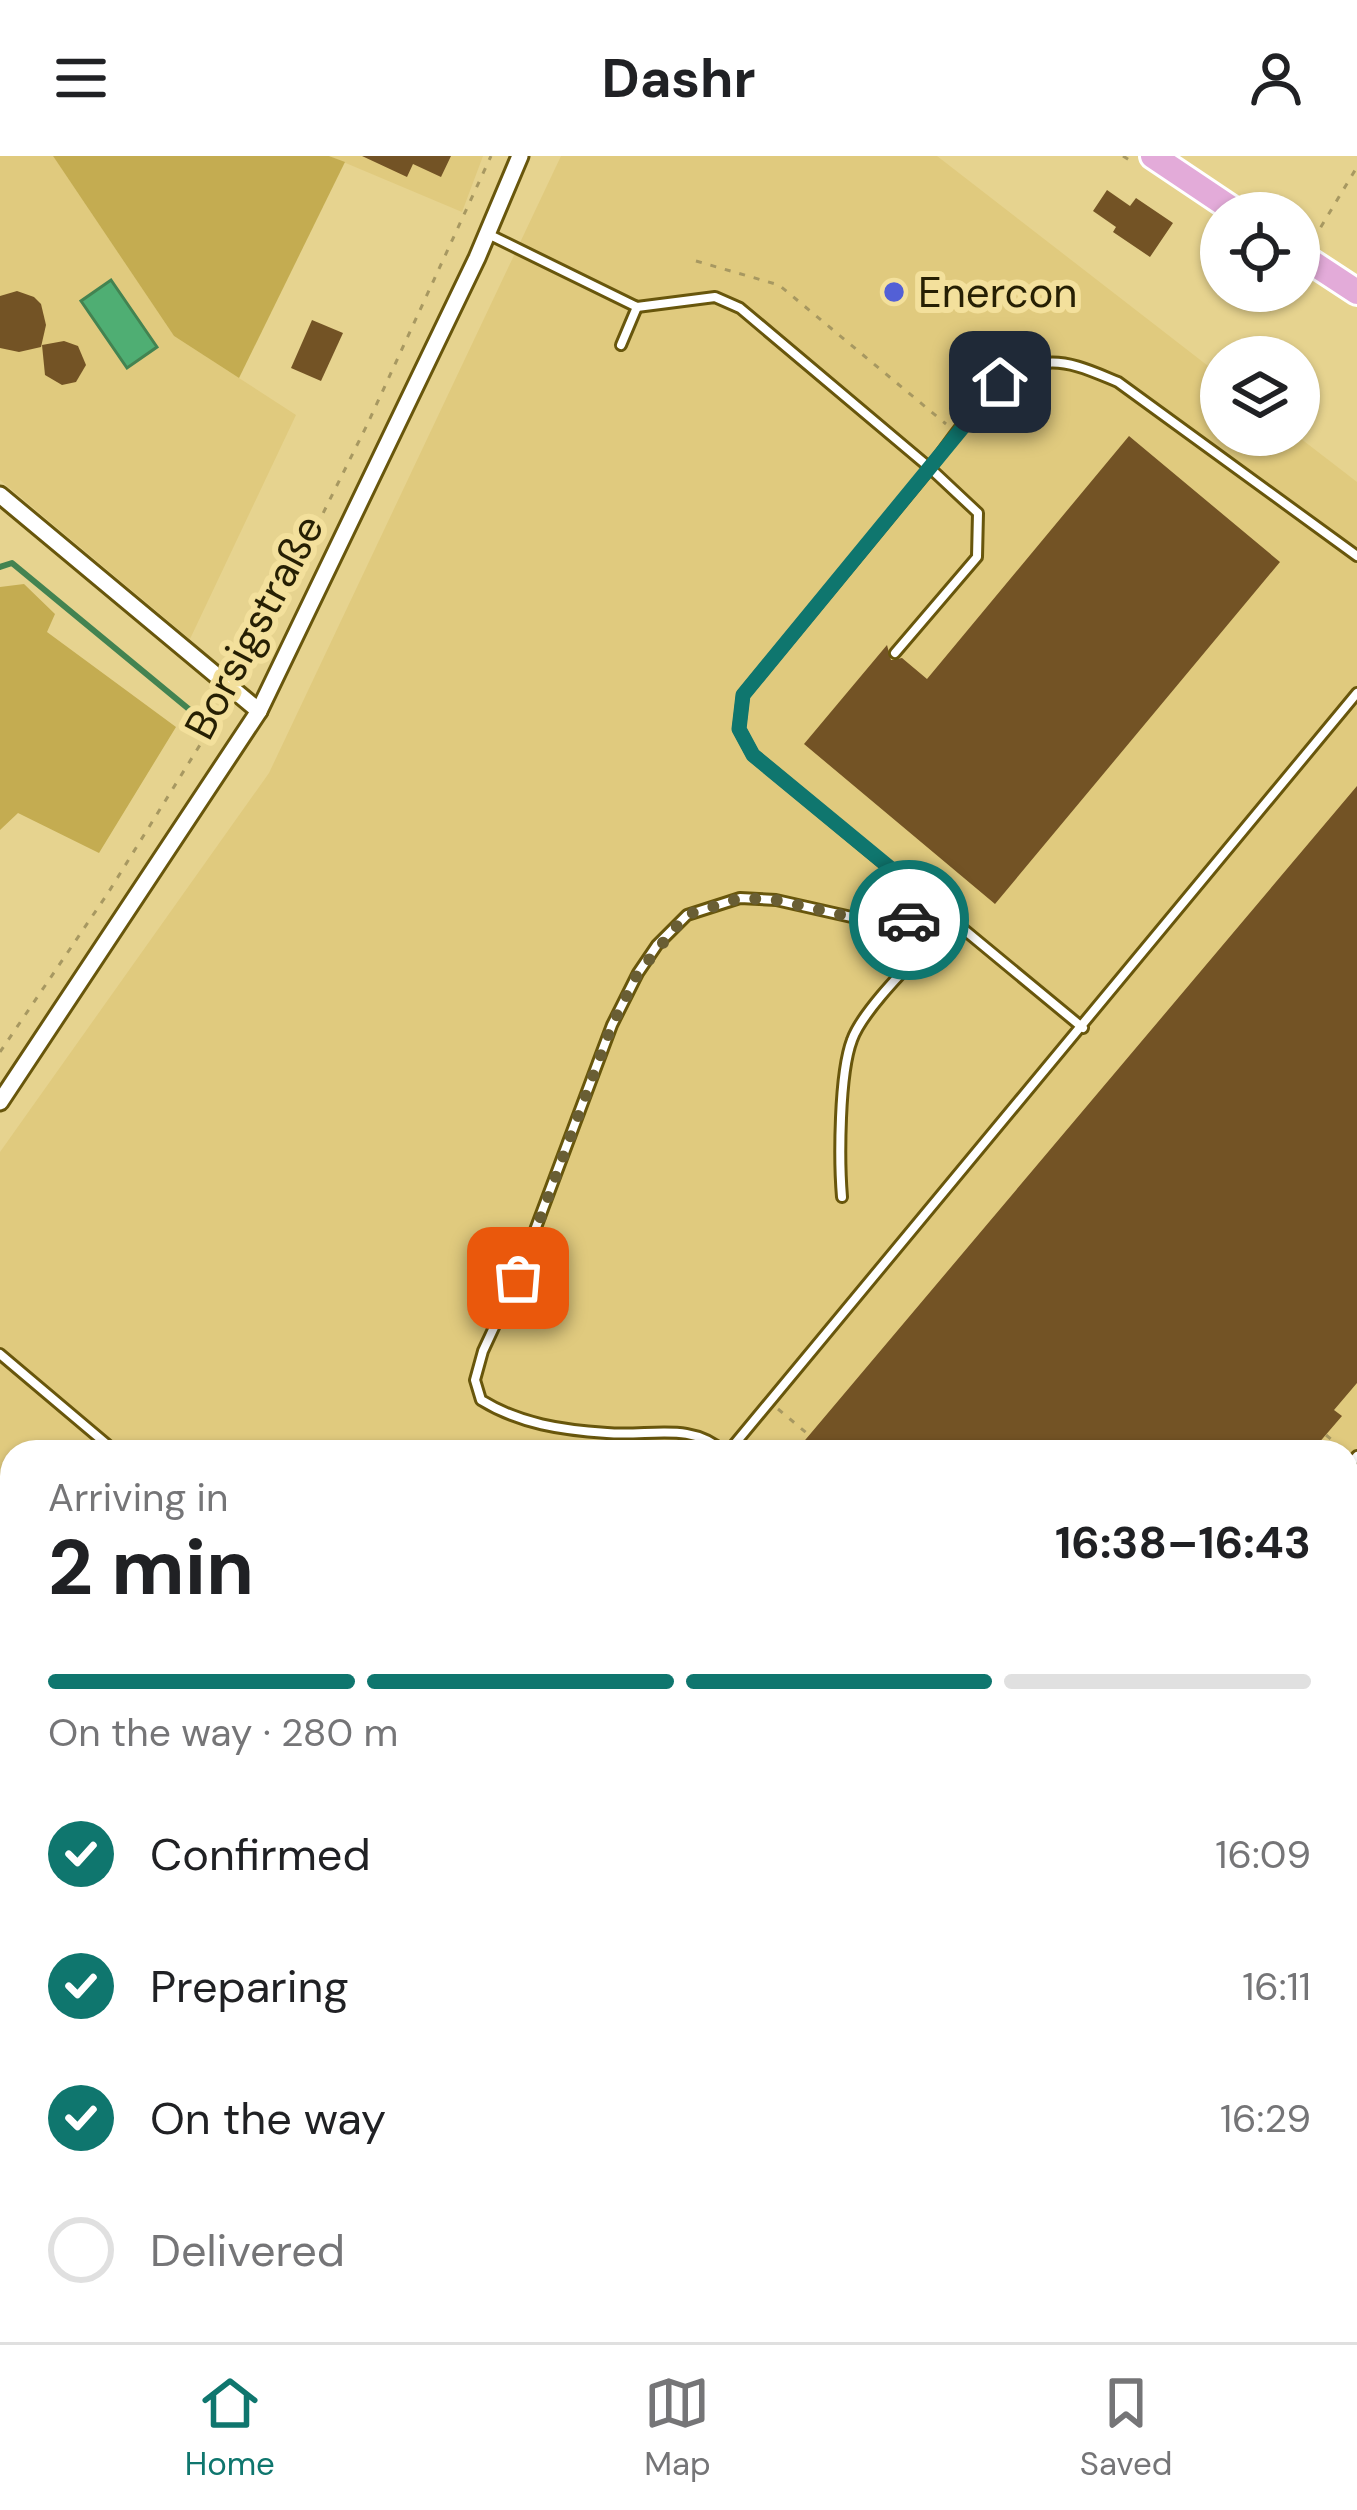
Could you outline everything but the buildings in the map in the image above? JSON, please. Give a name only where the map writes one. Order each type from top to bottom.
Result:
[{"type":"main road","points":[[1153,156],[1207,192]]},
{"type":"main road","points":[[1320,268],[1357,292]]},
{"type":"street","name":"Borsigstraße","points":[[0,1102],[259,711],[488,234],[520,156]]},
{"type":"street","points":[[0,495],[259,711]]},
{"type":"lane","points":[[488,234],[637,307],[715,297],[740,308],[978,513],[977,556],[896,652]]},
{"type":"lane","points":[[621,345],[637,307]]},
{"type":"lane","points":[[1083,1028],[753,755],[739,729],[743,695],[1000,382],[1044,363],[1082,368],[1118,382],[1357,556]]},
{"type":"lane","points":[[737,1440],[1357,693]]},
{"type":"lane","points":[[711,1440],[695,1432],[613,1434],[545,1426],[506,1415],[481,1400],[475,1380],[612,1025],[638,973],[686,915],[740,898],[776,900],[887,925],[907,922],[935,905]]},
{"type":"lane","points":[[842,1198],[839,1170],[851,1042],[863,1019],[952,920]]},
{"type":"lane","points":[[0,1354],[102,1440]]},
{"type":"path","name":"Borsigstraße","points":[[0,1052],[109,893],[234,691],[342,478],[491,156]]},
{"type":"path","points":[[1320,225],[1357,166]]},
{"type":"path","points":[[696,261],[779,285],[957,433]]},
{"type":"path","points":[[770,1402],[809,1435]]},
{"type":"path","points":[[1326,1435],[1333,1440]]},
{"type":"shaded area","points":[[0,156],[53,156],[174,336],[296,415],[190,639],[0,480]]},
{"type":"shaded area","points":[[53,156],[329,156],[345,162],[239,378],[174,336]]},
{"type":"shaded area","points":[[329,156],[483,156],[462,212]]},
{"type":"shaded area","points":[[561,156],[937,156],[1200,360],[1200,456],[1320,453],[1357,482],[1357,1440],[0,1440],[0,1152],[269,773]]},
{"type":"shaded area","points":[[111,280],[157,347],[127,368],[81,301]]},
{"type":"shaded area","points":[[24,584],[55,614],[47,632],[176,727],[99,853],[18,813],[0,830],[0,587]]},
{"type":"waterway","points":[[0,567],[12,563],[196,715]]},
{"type":"way so far","points":[[518,1278],[612,1025],[638,973],[686,915],[740,898],[776,900],[887,925],[909,920]]},
{"type":"place","name":"Enercon","points":[[894,292]]},
{"type":"route","points":[[909,920],[935,905],[753,755],[739,729],[743,695],[1000,382]]}]
